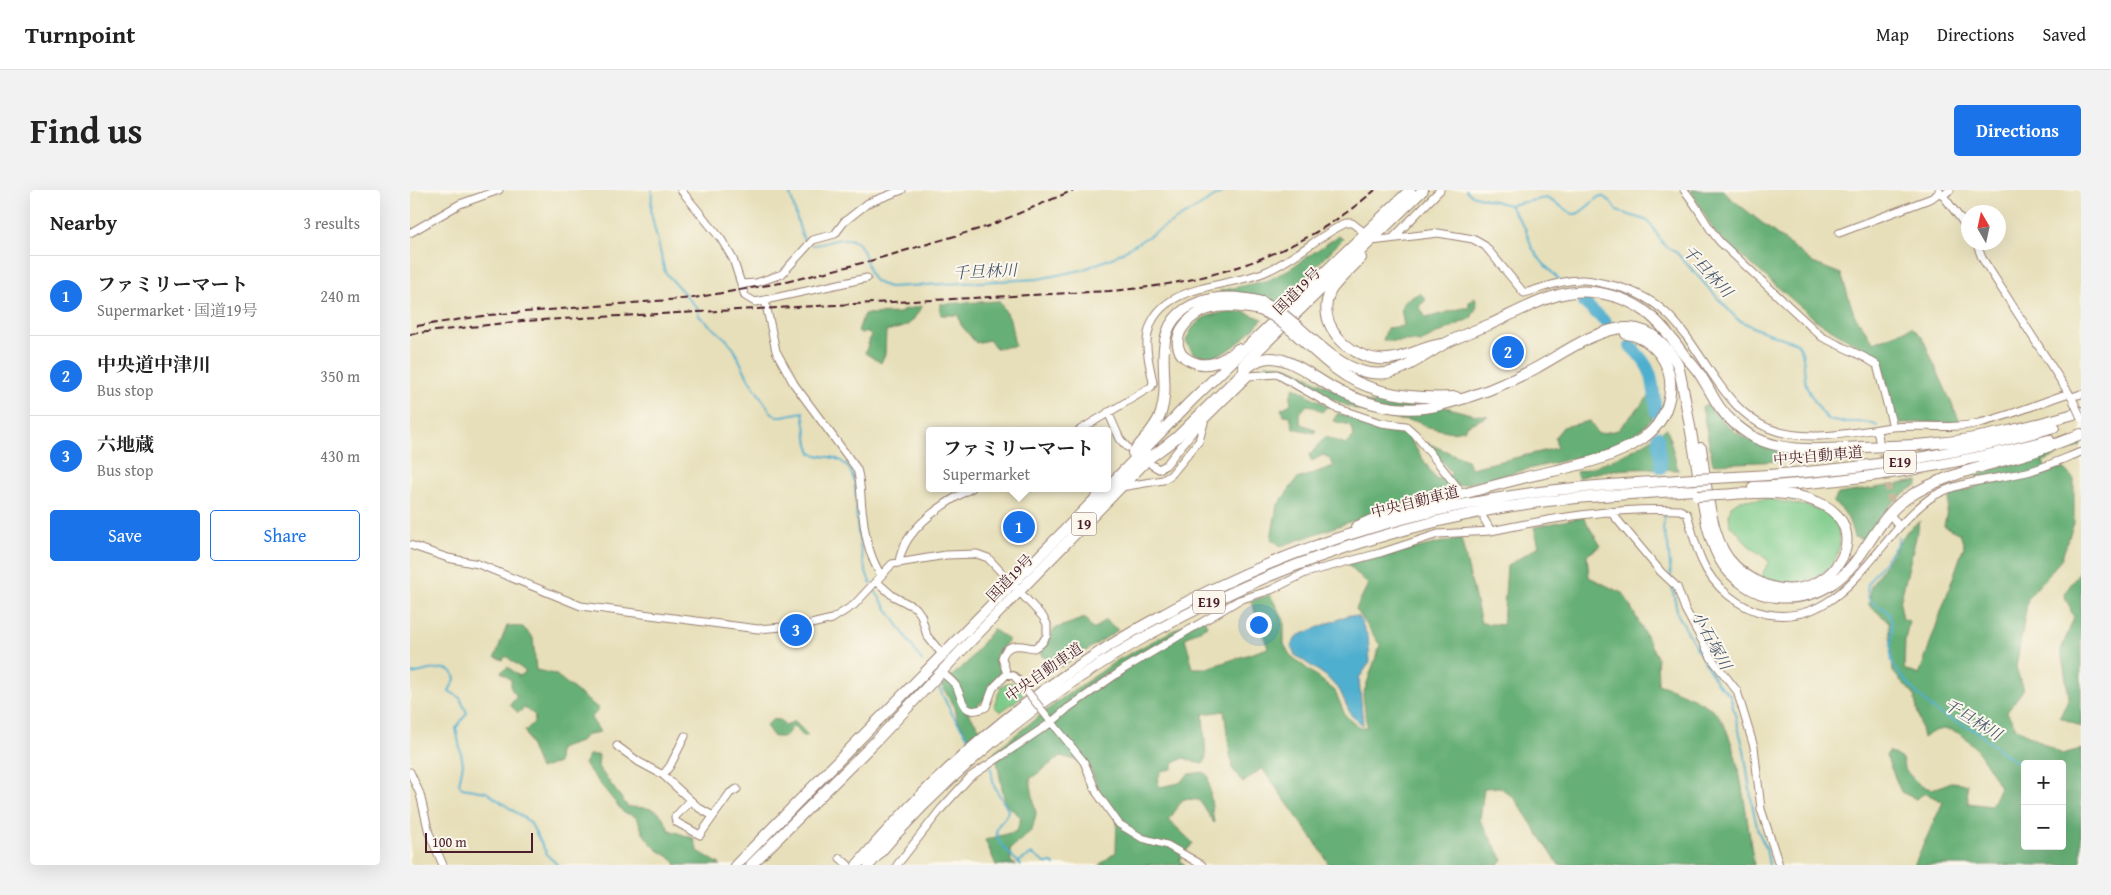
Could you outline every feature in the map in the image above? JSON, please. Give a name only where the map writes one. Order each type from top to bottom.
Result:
[{"type":"highway","name":"国道19号","points":[[751,865],[876,741],[940,672],[1120,487],[1149,463],[1372,237],[1410,190]]},
{"type":"highway","points":[[1423,190],[1395,218],[1392,227],[1372,237],[1330,292],[1326,307],[1329,322],[1337,337],[1350,348],[1364,356],[1394,359],[1409,355],[1428,346],[1446,343]]},
{"type":"highway","name":"国道19号","points":[[1111,484],[1190,402],[1340,258],[1372,237]]},
{"type":"highway","points":[[1261,306],[1224,306],[1199,312],[1189,319],[1180,331],[1179,349],[1183,356],[1198,364],[1211,364],[1222,360],[1242,346],[1314,277],[1340,258]]},
{"type":"highway","points":[[1111,476],[1129,458],[1161,414],[1165,392],[1164,346],[1168,330],[1178,315],[1192,304],[1226,296],[1245,298],[1261,306],[1338,360],[1366,372],[1380,374],[1414,364],[1446,343],[1524,308],[1574,292],[1604,294],[1632,303],[1649,313],[1665,328],[1701,375],[1716,404],[1734,423],[1759,440],[1782,446],[1826,449],[1930,444],[2012,430],[2081,412]]},
{"type":"highway","points":[[1293,327],[1337,370],[1370,387],[1388,393],[1420,397],[1472,395]]},
{"type":"highway","points":[[1149,463],[1249,366],[1269,357],[1285,360],[1343,394],[1386,407],[1403,409],[1439,406],[1472,395],[1535,368],[1597,336],[1619,329],[1642,330],[1655,336],[1670,350],[1678,365],[1707,528],[1719,558],[1740,581],[1755,592],[1771,597],[1789,598],[1804,596],[1834,582],[1847,572],[1886,516],[1896,506],[1921,489],[1953,476],[2030,453],[2081,434]]},
{"type":"highway","points":[[1321,544],[1369,521],[1600,458],[1643,438],[1657,425],[1664,414],[1669,400],[1671,383],[1663,357],[1656,348],[1636,335],[1622,333],[1597,336]]},
{"type":"highway","points":[[1674,341],[1685,366],[1691,392],[1714,522],[1720,542],[1728,557],[1748,578],[1777,589],[1791,590],[1819,583],[1838,567],[1843,558],[1845,536],[1840,521],[1830,508],[1817,502],[1784,494],[1718,492]]},
{"type":"highway","name":"中央自動車道","points":[[857,865],[878,840],[962,755],[1016,709],[1072,669],[1134,630],[1208,591],[1321,544],[1411,517],[1492,499],[1552,490],[1694,479],[1787,475],[1892,464],[1976,448],[2081,418]]},
{"type":"highway","name":"中央自動車道","points":[[869,865],[939,791],[1000,737],[1085,673],[1127,647],[1212,601],[1305,560],[1395,531],[1496,509],[1565,499],[1625,494],[1718,492],[1901,473],[1979,458],[2081,430]]},
{"type":"highway","points":[[1078,518],[1096,492]]},
{"type":"highway","name":"国道19号","points":[[736,865],[1103,492]]},
{"type":"street","points":[[410,233],[460,204],[499,190]]},
{"type":"street","points":[[681,190],[721,239],[733,259],[744,296],[755,302],[867,278]]},
{"type":"street","points":[[740,284],[756,283],[782,274],[813,240],[835,234],[844,222],[868,203],[902,190]]},
{"type":"street","points":[[1394,237],[1440,190]]},
{"type":"street","points":[[1684,190],[1693,200],[1712,233],[1720,242],[1822,337],[1877,365],[1893,427]]},
{"type":"street","points":[[1839,233],[1950,190]]},
{"type":"street","points":[[1941,192],[1961,219]]},
{"type":"street","points":[[1084,427],[1152,387],[1147,350],[1148,334],[1157,314],[1172,299],[1193,291],[1252,277],[1269,270],[1346,223],[1352,222],[1372,237],[1414,237],[1438,233],[1473,239],[1485,246],[1524,293],[1584,280],[1619,287],[1644,296],[1670,315],[1736,405],[1757,422],[1770,428],[1803,435],[1877,430],[1893,427],[1956,427],[1979,424],[2081,394]]},
{"type":"street","points":[[1979,250],[1982,258],[2071,396],[2081,418]]},
{"type":"street","points":[[765,300],[772,336],[780,360],[794,384],[856,469],[861,484],[862,515],[877,579],[893,596],[916,608],[921,614],[927,636],[942,654]]},
{"type":"street","points":[[1149,463],[1159,469],[1166,465],[1205,419],[1249,376],[1277,374],[1336,408],[1381,423],[1406,426],[1415,434],[1458,488]]},
{"type":"street","points":[[1108,412],[1120,439],[1127,447]]},
{"type":"street","points":[[1120,487],[1163,480],[1171,476],[1199,441],[1205,419]]},
{"type":"street","points":[[1877,430],[1879,440]]},
{"type":"street","points":[[897,865],[956,791],[984,767],[1124,669],[1239,600],[1270,590],[1305,573],[1380,553],[1438,534],[1490,531],[1556,518],[1610,511],[1657,509],[1684,511],[1703,563],[1723,591],[1755,612],[1788,616],[1802,614],[1829,602],[1842,591],[1876,556],[1899,527],[1930,498],[1948,489],[2029,471],[2081,452]]},
{"type":"street","points":[[899,562],[900,554],[905,545],[928,516],[942,504],[964,492]]},
{"type":"street","points":[[1610,511],[1677,587],[1685,609],[1712,658],[1738,691],[1754,747],[1761,809],[1779,865]]},
{"type":"street","points":[[1893,518],[1899,527]]},
{"type":"street","points":[[1484,519],[1490,531]]},
{"type":"street","points":[[410,545],[448,558],[478,564],[581,606],[751,628],[799,626],[832,619],[849,609],[889,566],[899,562],[977,554],[988,558],[1043,617],[1047,624],[1047,635],[1042,643],[1034,648],[1016,645],[1006,649],[1002,658],[1007,674]]},
{"type":"street","points":[[940,672],[954,683],[963,705],[969,710],[978,710],[986,707],[999,680],[1007,674]]},
{"type":"street","points":[[1007,674],[1014,676],[1022,685],[1084,762],[1097,793],[1119,824],[1136,835],[1167,845],[1202,865]]},
{"type":"street","points":[[663,775],[670,766],[685,736]]},
{"type":"street","points":[[617,746],[639,762],[663,775],[690,801],[713,816]]},
{"type":"street","points":[[410,772],[420,794],[429,833],[443,865]]},
{"type":"street","points":[[690,801],[675,817],[676,822],[700,835],[730,793],[737,789]]},
{"type":"street","points":[[840,858],[848,865]]},
{"type":"green space","points":[[1691,190],[1724,190],[1728,196],[1813,263],[1841,274],[1854,314],[1874,343],[1912,327],[1922,337],[1960,422],[1899,423],[1895,417],[1881,359],[1817,321],[1715,233]]},
{"type":"green space","points":[[1338,236],[1343,239],[1280,302],[1250,295],[1220,293],[1220,291],[1269,280],[1291,268]]},
{"type":"green space","points":[[1420,293],[1426,300],[1419,306],[1426,318],[1469,308],[1469,302],[1475,298],[1477,306],[1471,318],[1420,342],[1383,340],[1387,328],[1404,326],[1401,308],[1404,301]]},
{"type":"green space","points":[[999,301],[1010,319],[1015,346],[996,348],[989,340],[976,343],[961,325],[958,315],[941,315],[940,304]]},
{"type":"green space","points":[[922,306],[911,322],[900,328],[886,331],[885,354],[881,363],[865,353],[871,336],[867,332],[861,333],[858,331],[864,314],[901,313],[903,310]]},
{"type":"green space","points":[[1229,312],[1244,312],[1263,319],[1240,342],[1223,353],[1214,356],[1204,356],[1193,353],[1186,341],[1193,327],[1208,316]]},
{"type":"green space","points":[[1266,364],[1280,365],[1293,369],[1358,402],[1445,407],[1471,414],[1488,416],[1466,426],[1464,430],[1452,432],[1424,426],[1418,421],[1399,420],[1355,409],[1313,390],[1285,372],[1266,369]]},
{"type":"green space","points":[[1294,387],[1328,406],[1322,412],[1313,406],[1307,405],[1299,414],[1301,424],[1315,429],[1315,433],[1293,428],[1290,416],[1284,415],[1281,409],[1291,404],[1290,397]]},
{"type":"green space","points":[[1651,394],[1652,419],[1633,437],[1583,456],[1441,490],[1281,546],[1271,539],[1277,506],[1297,479],[1334,466],[1329,458],[1323,455],[1312,461],[1309,456],[1325,437],[1346,444],[1354,436],[1350,425],[1333,421],[1338,413],[1387,431],[1398,430],[1409,437],[1436,480],[1452,474],[1427,443],[1467,460],[1471,468],[1557,448],[1555,437],[1563,427],[1590,421],[1598,434],[1618,430]]},
{"type":"green space","points":[[1708,405],[1730,428],[1740,435],[1761,444],[1803,452],[1806,460],[1713,464],[1702,407]]},
{"type":"green space","points":[[1667,428],[1678,470],[1615,470],[1578,478],[1576,472],[1624,454]]},
{"type":"green space","points":[[2080,440],[2081,446],[2043,461],[2046,471],[2063,468],[2074,479],[2074,523],[2061,560],[2028,598],[2016,667],[2023,690],[2007,712],[2016,728],[2062,754],[2081,749],[2081,865],[1914,865],[1943,802],[1925,793],[1916,799],[1901,792],[1886,756],[1889,751],[1903,760],[1904,769],[1921,786],[1932,789],[1952,782],[1967,784],[1968,803],[1991,806],[2000,787],[1978,752],[1959,734],[1948,730],[1936,731],[1923,738],[1914,695],[1893,672],[1889,622],[1869,605],[1871,586],[1907,531],[1920,521],[1900,603],[1903,619],[1909,621],[1905,640],[1904,669],[1919,675],[1964,546],[1960,534],[1944,526],[1950,495],[1976,487],[1978,474]]},
{"type":"green space","points":[[1918,481],[1918,485],[1901,496],[1888,509],[1864,539],[1854,537],[1845,513],[1833,503],[1838,494]]},
{"type":"green space","points":[[1768,499],[1812,507],[1831,517],[1836,524],[1840,540],[1836,557],[1826,571],[1819,576],[1803,581],[1778,582],[1763,579],[1763,573],[1769,561],[1748,545],[1737,531],[1730,526],[1729,515],[1731,506],[1740,500]]},
{"type":"green space","points":[[1583,517],[1601,546],[1587,555],[1589,577],[1624,594],[1657,657],[1658,684],[1708,706],[1719,716],[1727,730],[1738,767],[1754,865],[1559,865],[1515,799],[1500,787],[1484,788],[1480,820],[1503,860],[1498,865],[1329,865],[1322,852],[1262,768],[1243,783],[1232,768],[1224,711],[1203,714],[1206,758],[1204,763],[1197,763],[1184,758],[1174,763],[1172,769],[1161,771],[1157,782],[1160,787],[1179,783],[1189,774],[1204,772],[1208,776],[1214,823],[1199,800],[1183,799],[1169,820],[1193,843],[1179,860],[1185,865],[1099,865],[1116,852],[1117,817],[1100,793],[1088,764],[1061,756],[1030,779],[1036,814],[1032,830],[1010,849],[1011,862],[1016,865],[996,865],[985,840],[1017,831],[1021,817],[1005,804],[995,751],[1057,702],[1118,660],[1202,615],[1207,626],[1185,638],[1193,668],[1207,668],[1268,648],[1251,601],[1270,595],[1284,620],[1284,644],[1290,655],[1335,691],[1345,715],[1358,727],[1367,727],[1363,695],[1380,645],[1356,609],[1368,584],[1347,564],[1461,538],[1481,623],[1503,625],[1507,566],[1539,546],[1534,527]]},
{"type":"green space","points":[[2081,570],[2081,727],[2060,717],[2069,697],[2061,650],[2074,618],[2064,594]]},
{"type":"green space","points":[[1085,618],[1093,630],[1105,620],[1118,630],[1061,667],[1042,656],[1039,651],[1049,642],[1054,629]]},
{"type":"green space","points":[[507,626],[523,627],[533,638],[536,670],[555,674],[599,709],[591,718],[600,732],[586,735],[580,742],[559,749],[558,763],[540,769],[525,731],[534,722],[535,715],[524,708],[518,713],[510,705],[517,696],[511,689],[511,680],[501,672],[508,667],[519,676],[526,672],[506,656],[503,660],[495,657]]},
{"type":"green space","points":[[993,629],[1009,640],[999,651],[1000,672],[984,700],[968,713],[981,730],[969,739],[957,719],[955,707],[941,685],[967,663]]},
{"type":"green space","points":[[1007,683],[1015,683],[1021,689],[1023,696],[1000,712],[994,706],[1001,687]]},
{"type":"green space","points":[[773,719],[780,720],[786,726],[794,721],[808,735],[804,737],[793,726],[785,737],[774,737],[766,726]]},
{"type":"green space","points":[[589,755],[599,755],[598,767],[628,807],[649,808],[658,812],[666,822],[669,830],[693,838],[698,851],[721,865],[676,865],[670,858],[658,850],[643,833],[637,818],[624,813],[584,764]]},
{"type":"water","points":[[1349,615],[1359,617],[1368,637],[1370,662],[1359,678],[1363,725],[1351,715],[1340,691],[1326,676],[1295,655],[1291,647],[1297,636]]},
{"type":"waterway","points":[[652,190],[651,213],[665,272],[697,308],[699,316],[726,339],[734,349],[749,380],[771,412],[776,416],[803,412],[811,453],[838,459],[847,466],[851,473],[855,489],[860,546],[865,570],[871,584]]},
{"type":"waterway","name":"千旦林川","points":[[788,190],[802,236],[805,242],[808,243]]},
{"type":"waterway","name":"千旦林川","points":[[813,245],[842,239],[852,240],[864,252],[874,280],[889,287],[1038,279],[1082,270],[1114,257],[1226,190]]},
{"type":"waterway","name":"千旦林川","points":[[1466,190],[1471,195],[1509,205],[1546,198],[1572,214],[1576,214],[1602,196],[1610,201],[1617,211],[1648,221],[1662,242],[1675,251],[1737,319],[1757,329],[1797,343],[1802,352],[1807,388],[1827,418],[1837,422],[1864,422],[1877,426]]},
{"type":"waterway","name":"小石塚川","points":[[1509,205],[1525,228],[1532,248],[1560,281]]},
{"type":"waterway","name":"小石塚川","points":[[1584,303],[1606,322]]},
{"type":"waterway","name":"小石塚川","points":[[1630,346],[1648,368],[1653,383],[1656,412]]},
{"type":"waterway","name":"小石塚川","points":[[1658,436],[1661,468]]},
{"type":"waterway","name":"小石塚川","points":[[1665,513],[1663,530],[1668,544],[1671,577]]},
{"type":"waterway","name":"千旦林川","points":[[1898,537],[1898,543],[1868,583],[1869,598],[1887,612],[1892,623],[1891,654],[1894,666],[1926,703],[1936,711],[1974,730],[2005,754],[2021,763]]},
{"type":"waterway","name":"小石塚川","points":[[1672,587],[1678,615],[1716,682],[1730,695],[1744,750],[1758,831],[1766,848],[1769,865]]},
{"type":"waterway","points":[[873,588],[922,661]]},
{"type":"waterway","points":[[410,674],[436,669],[449,670],[453,673],[455,679],[449,691],[460,698],[467,713],[456,728],[463,764],[459,784],[462,788],[486,792],[530,822],[548,856],[558,865]]},
{"type":"waterway","points":[[939,688],[952,714],[969,739]]},
{"type":"waterway","points":[[984,760],[991,769],[994,786],[1008,810],[998,826],[997,836],[1008,852],[1021,865]]},
{"type":"waterway","points":[[1018,862],[1032,854],[1045,863],[1052,863],[1054,865]]},
{"type":"tunnel","points":[[1880,443],[1893,513]]},
{"type":"railway","points":[[417,326],[489,315],[693,298],[786,282],[870,261],[989,226],[1074,190]]},
{"type":"railway","points":[[410,334],[522,321],[1109,291],[1181,282],[1250,263],[1283,249],[1315,233],[1346,213],[1375,190]]},
{"type":"place","name":"中央道中津川","points":[[1508,352]]},
{"type":"place","name":"ファミリーマート","points":[[1019,527]]},
{"type":"place","name":"六地蔵","points":[[796,630]]}]
